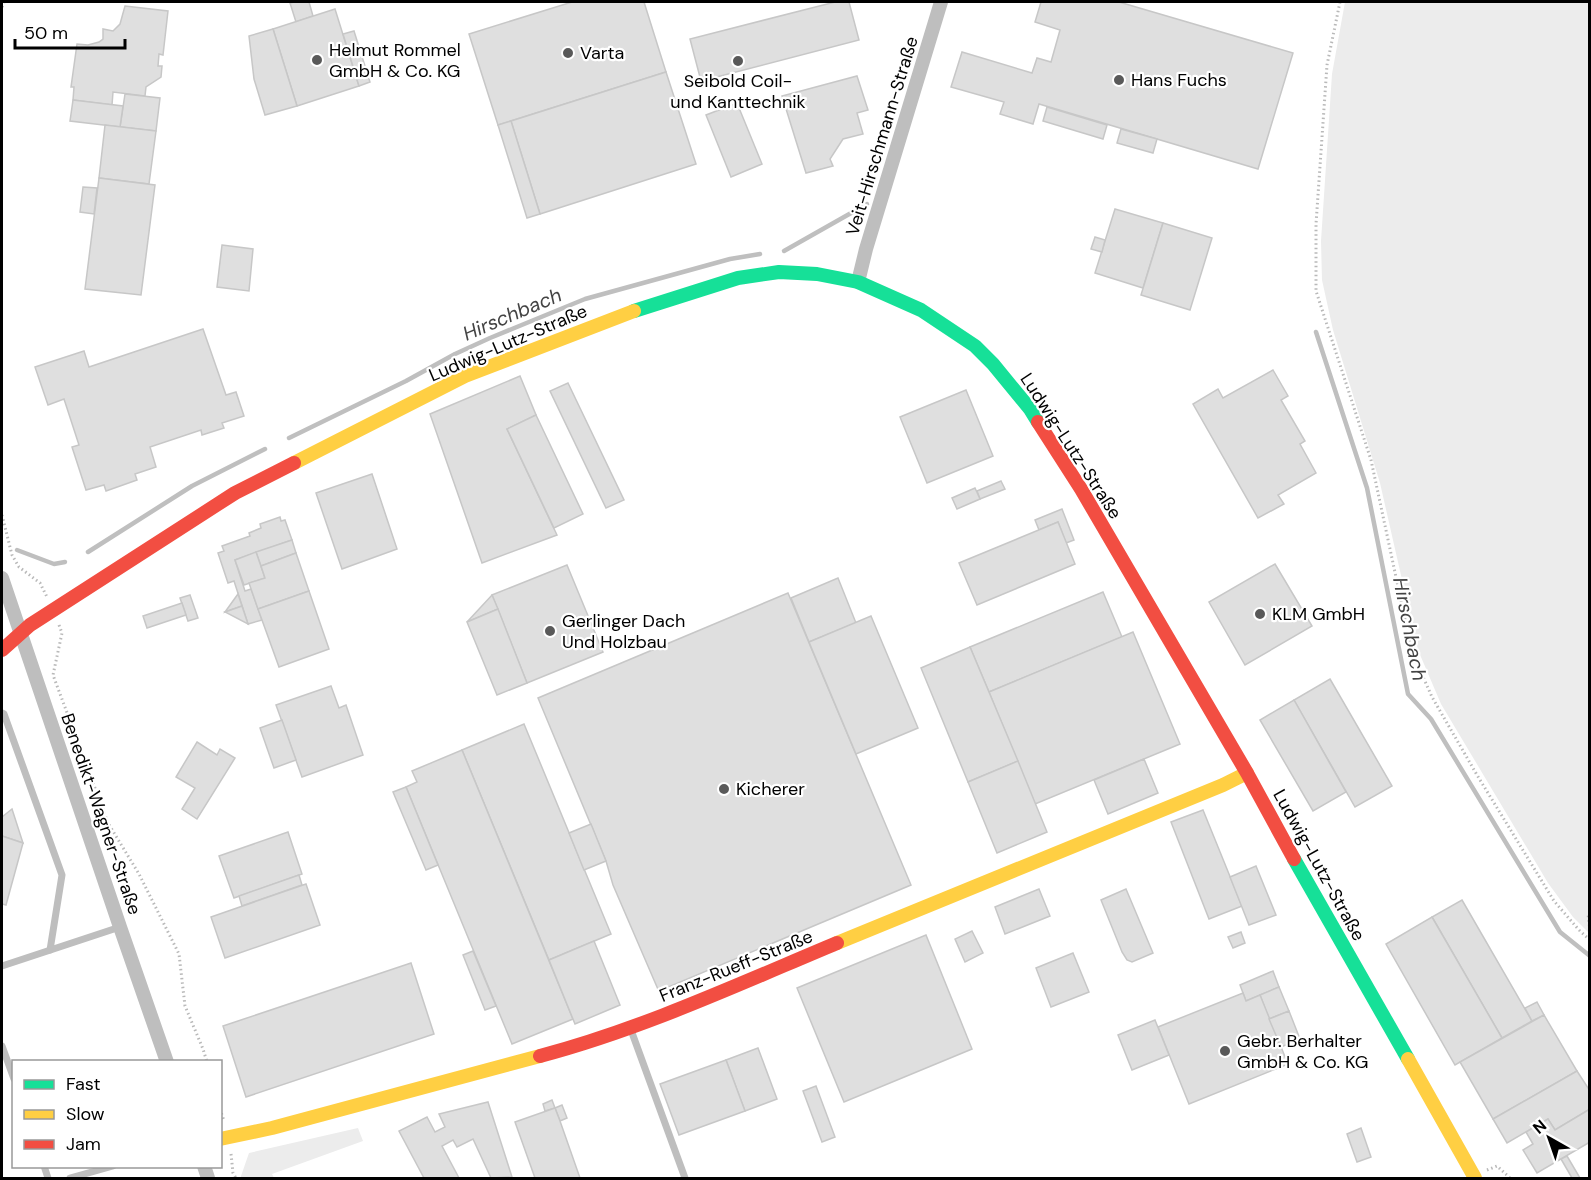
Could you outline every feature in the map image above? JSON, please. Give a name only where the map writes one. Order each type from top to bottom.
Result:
[{"type":"street","name":"Veit-Hirschmann-Straße","points":[[858,282],[941,2]]},
{"type":"street","name":"Ludwig-Lutz-Straße","points":[[2,650],[30,625],[235,493],[465,376],[625,314],[738,278],[779,272],[817,274],[858,282],[921,310],[975,346],[1008,380],[1030,409],[1081,489],[1247,773],[1475,1179]]},
{"type":"street","name":"Benedikt-Wagner-Straße","points":[[2,578],[166,1060]]},
{"type":"street","name":"Franz-Rueff-Straße","points":[[222,1139],[450,1082],[578,1046],[988,883],[1247,773]]},
{"type":"lane","points":[[2,712],[62,875],[50,950]]},
{"type":"lane","points":[[2,966],[120,927]]},
{"type":"lane","points":[[630,1027],[685,1179]]},
{"type":"lane","points":[[2,1046],[12,1074]]},
{"type":"lane","points":[[69,1179],[109,1168]]},
{"type":"path","points":[[2,7],[4,2]]},
{"type":"path","points":[[1340,2],[1327,65],[1316,224],[1316,291],[1371,460],[1412,651],[1432,697],[1554,901],[1590,940]]},
{"type":"path","points":[[2,515],[12,555],[19,567],[40,583],[54,610],[62,633],[53,675],[108,823],[139,874],[179,954],[185,1006],[206,1060]]},
{"type":"path","points":[[1590,912],[1588,914],[1590,931]]},
{"type":"shaded area","points":[[1345,2],[1589,2],[1589,933],[1573,917],[1548,883],[1441,704],[1418,650],[1380,483],[1333,330],[1322,280],[1321,241],[1332,74]]},
{"type":"shaded area","points":[[358,1128],[363,1141],[272,1174],[274,1178],[241,1178],[249,1153]]},
{"type":"building","points":[[309,2],[313,16],[296,22],[290,3]]},
{"type":"building","name":"Varta","points":[[572,2],[644,2],[666,72],[498,125],[469,34]]},
{"type":"building","name":"Seibold Coil- und Kanttechnik","points":[[835,2],[849,2],[859,40],[701,81],[690,39]]},
{"type":"building","name":"Hans Fuchs","points":[[1041,2],[1119,2],[1293,53],[1258,169],[1039,104],[1033,124],[1000,114],[1004,102],[951,87],[962,52],[1032,73],[1037,58],[1051,62],[1060,30],[1035,22]]},
{"type":"building","points":[[125,6],[168,11],[163,55],[159,54],[158,66],[162,66],[161,77],[146,87],[145,96],[113,92],[112,105],[73,100],[74,87],[71,87],[77,44],[88,45],[103,39],[103,29],[113,31],[120,24]]},
{"type":"building","name":"Helmut Rommel GmbH & Co. KG","points":[[335,9],[359,86],[297,106],[273,29]]},
{"type":"building","points":[[273,29],[297,106],[265,115],[254,79],[249,36]]},
{"type":"building","points":[[354,31],[370,82],[359,86],[343,34]]},
{"type":"building","points":[[666,72],[696,164],[540,214],[511,121]]},
{"type":"building","points":[[857,76],[868,110],[857,113],[863,134],[843,139],[830,159],[833,166],[806,173],[782,96]]},
{"type":"building","points":[[125,94],[160,98],[156,131],[120,127]]},
{"type":"building","points":[[73,100],[123,106],[120,127],[70,121]]},
{"type":"building","points":[[737,103],[762,164],[731,177],[706,115]]},
{"type":"building","points":[[1047,107],[1107,125],[1103,139],[1043,121]]},
{"type":"building","points":[[511,121],[540,214],[527,218],[498,125]]},
{"type":"building","points":[[105,125],[156,131],[149,184],[99,178]]},
{"type":"building","points":[[1121,129],[1157,139],[1153,153],[1117,143]]},
{"type":"building","points":[[99,178],[155,185],[141,295],[85,289]]},
{"type":"building","points":[[83,187],[97,188],[94,214],[80,212]]},
{"type":"building","points":[[1115,209],[1163,223],[1143,288],[1095,273]]},
{"type":"building","points":[[1163,223],[1212,238],[1190,310],[1141,295]]},
{"type":"building","points":[[1095,237],[1105,240],[1102,252],[1091,249]]},
{"type":"building","points":[[222,245],[253,249],[249,291],[217,287]]},
{"type":"building","points":[[203,329],[226,395],[236,392],[244,416],[222,423],[224,428],[202,435],[201,430],[150,447],[156,467],[135,474],[137,480],[106,491],[104,485],[86,490],[72,447],[79,445],[64,399],[48,405],[35,367],[84,351],[89,367]]},
{"type":"building","points":[[1273,370],[1288,396],[1281,400],[1305,441],[1300,444],[1316,473],[1278,495],[1284,504],[1258,518],[1193,404],[1218,389],[1223,398]]},
{"type":"building","points":[[520,376],[536,415],[507,429],[557,535],[482,563],[430,414]]},
{"type":"building","points":[[568,383],[624,500],[606,508],[550,391]]},
{"type":"building","points":[[966,390],[993,456],[927,483],[900,417]]},
{"type":"building","points":[[536,415],[583,514],[554,528],[507,429]]},
{"type":"building","points":[[372,474],[397,549],[342,569],[316,493]]},
{"type":"building","points":[[1001,481],[1005,489],[980,499],[977,491]]},
{"type":"building","points":[[975,488],[980,499],[957,509],[952,498]]},
{"type":"building","points":[[1062,509],[1074,540],[1066,543],[1058,522],[1039,530],[1035,520]]},
{"type":"building","points":[[280,517],[281,521],[285,520],[292,540],[235,560],[245,591],[251,589],[262,620],[248,624],[234,581],[228,583],[218,553],[224,551],[222,546],[250,536],[249,533],[261,528],[260,524]]},
{"type":"building","points":[[1058,522],[1075,564],[977,605],[959,563]]},
{"type":"building","points":[[292,540],[296,553],[261,566],[256,552]]},
{"type":"building","points":[[256,552],[265,578],[244,585],[235,560]]},
{"type":"building","points":[[296,553],[309,591],[258,609],[249,583],[265,578],[261,566]]},
{"type":"building","name":"KLM GmbH","points":[[1275,564],[1312,626],[1245,665],[1209,602]]},
{"type":"building","name":"Gerlinger Dach Und Holzbau","points":[[567,565],[603,652],[527,683],[492,595]]},
{"type":"building","points":[[838,578],[856,623],[809,642],[791,598]]},
{"type":"building","points":[[309,591],[329,649],[279,667],[258,609]]},
{"type":"building","points":[[1103,592],[1122,637],[989,692],[970,647]]},
{"type":"building","name":"Kicherer","points":[[788,593],[911,885],[661,990],[660,994],[613,885],[606,861],[538,698]]},
{"type":"building","points":[[238,594],[242,606],[225,612]]},
{"type":"building","points":[[190,595],[198,618],[188,621],[180,598]]},
{"type":"building","points":[[492,595],[498,609],[467,622]]},
{"type":"building","points":[[182,603],[186,615],[147,628],[143,616]]},
{"type":"building","points":[[242,606],[248,624],[225,612]]},
{"type":"building","points":[[498,609],[527,683],[497,695],[467,622]]},
{"type":"building","points":[[871,616],[918,728],[856,754],[809,642]]},
{"type":"building","points":[[1133,632],[1180,744],[1035,804],[989,692]]},
{"type":"building","points":[[970,647],[1018,761],[968,782],[921,668]]},
{"type":"building","points":[[1330,679],[1392,786],[1355,807],[1294,700]]},
{"type":"building","points":[[331,686],[339,708],[346,705],[363,755],[302,777],[276,705]]},
{"type":"building","points":[[1294,700],[1346,792],[1313,811],[1260,720]]},
{"type":"building","points":[[282,720],[296,760],[274,768],[260,728]]},
{"type":"building","points":[[524,724],[611,934],[549,960],[462,750]]},
{"type":"building","points":[[197,742],[217,755],[220,749],[235,758],[197,819],[182,809],[195,788],[176,777]]},
{"type":"building","points":[[462,750],[573,1019],[512,1044],[406,787],[417,782],[412,771]]},
{"type":"building","points":[[1144,759],[1158,793],[1108,814],[1094,780]]},
{"type":"building","points":[[1018,761],[1047,832],[997,853],[968,782]]},
{"type":"building","points":[[406,787],[438,865],[426,870],[393,792]]},
{"type":"building","points":[[12,809],[23,843],[2,836],[2,817]]},
{"type":"building","points":[[1203,810],[1242,906],[1209,919],[1171,822]]},
{"type":"building","points":[[591,824],[606,861],[584,870],[569,833]]},
{"type":"building","points":[[288,832],[302,874],[234,898],[219,856]]},
{"type":"building","points":[[2,836],[23,843],[6,905],[2,904]]},
{"type":"building","points":[[1256,866],[1276,915],[1249,925],[1230,877]]},
{"type":"building","points":[[299,875],[302,885],[242,906],[239,896]]},
{"type":"building","points":[[306,884],[320,925],[225,958],[211,917]]},
{"type":"building","points":[[1039,889],[1050,916],[1005,934],[995,907]]},
{"type":"building","points":[[1126,889],[1153,953],[1132,962],[1127,960],[1122,952],[1101,900]]},
{"type":"building","points":[[1462,900],[1532,1021],[1502,1038],[1432,917]]},
{"type":"building","points":[[1432,917],[1502,1038],[1455,1065],[1386,944]]},
{"type":"building","points":[[972,931],[983,953],[965,962],[955,939]]},
{"type":"building","points":[[1241,932],[1245,943],[1233,948],[1228,937]]},
{"type":"building","points":[[926,935],[972,1049],[844,1102],[797,988]]},
{"type":"building","points":[[594,941],[620,1005],[575,1024],[549,960]]},
{"type":"building","points":[[473,951],[496,1006],[485,1010],[463,955]]},
{"type":"building","points":[[1073,953],[1089,992],[1051,1007],[1036,968]]},
{"type":"building","points":[[411,963],[434,1034],[246,1097],[223,1026]]},
{"type":"building","points":[[1273,971],[1279,987],[1246,1001],[1240,985]]},
{"type":"building","points":[[1279,987],[1289,1011],[1269,1019],[1260,995]]},
{"type":"building","name":"Gebr. Berhalter GmbH & Co. KG","points":[[1243,993],[1246,1001],[1260,995],[1288,1064],[1189,1104],[1158,1027]]},
{"type":"building","points":[[1537,1002],[1544,1015],[1532,1021],[1525,1008]]},
{"type":"building","points":[[1289,1011],[1300,1039],[1281,1047],[1269,1019]]},
{"type":"building","points":[[1544,1015],[1577,1071],[1493,1119],[1460,1062]]},
{"type":"building","points":[[1155,1020],[1169,1055],[1132,1070],[1118,1035]]},
{"type":"building","points":[[758,1048],[777,1099],[745,1111],[726,1060]]},
{"type":"building","points":[[726,1060],[745,1111],[679,1135],[660,1084]]},
{"type":"building","points":[[1577,1071],[1590,1091],[1590,1109],[1555,1130],[1548,1119],[1507,1143],[1493,1119]]},
{"type":"building","points":[[816,1086],[835,1137],[822,1142],[803,1091]]},
{"type":"building","points":[[552,1100],[555,1108],[545,1111],[543,1104]]},
{"type":"building","points":[[488,1102],[512,1177],[491,1178],[473,1139],[457,1147],[453,1140],[442,1146],[459,1178],[424,1178],[399,1131],[427,1117],[435,1132],[445,1127],[439,1114]]},
{"type":"building","points":[[562,1105],[567,1118],[560,1121],[555,1108]]},
{"type":"building","points":[[555,1108],[580,1178],[535,1178],[515,1122]]},
{"type":"building","points":[[1590,1109],[1590,1142],[1537,1173],[1523,1150],[1533,1144],[1526,1132],[1548,1119],[1555,1130]]},
{"type":"building","points":[[1361,1128],[1371,1157],[1357,1162],[1347,1134]]},
{"type":"building","points":[[1567,1156],[1580,1178],[1572,1178],[1561,1159]]},
{"type":"waterway","name":"Hirschbach","points":[[784,251],[867,204]]},
{"type":"waterway","name":"Hirschbach","points":[[289,438],[406,381],[455,354],[585,299],[730,259],[760,254]]},
{"type":"waterway","name":"Hirschbach","points":[[1316,332],[1367,488],[1408,694],[1431,719],[1560,932],[1590,956]]},
{"type":"waterway","name":"Hirschbach","points":[[88,552],[192,486],[265,449]]},
{"type":"waterway","name":"Hirschbach","points":[[17,550],[54,564],[65,562]]},
{"type":"traffic: fast","points":[[634,311],[738,278],[779,272],[817,274],[858,282],[921,310],[975,346],[993,364],[1038,422]]},
{"type":"traffic: fast","points":[[1294,859],[1408,1059]]},
{"type":"traffic: slow","points":[[294,463],[465,376],[634,311]]},
{"type":"traffic: slow","points":[[837,943],[1223,785],[1247,773]]},
{"type":"traffic: slow","points":[[222,1139],[272,1128],[540,1056]]},
{"type":"traffic: slow","points":[[1408,1059],[1475,1178]]},
{"type":"traffic: jam","points":[[1038,422],[1081,489],[1247,773],[1294,859]]},
{"type":"traffic: jam","points":[[2,650],[30,625],[235,493],[294,463]]},
{"type":"traffic: jam","points":[[540,1056],[653,1019],[837,943]]},
{"type":"place","name":"Varta","points":[[568,53]]},
{"type":"place","name":"Helmut Rommel GmbH & Co. KG","points":[[317,60]]},
{"type":"place","name":"Seibold Coil- und Kanttechnik","points":[[738,61]]},
{"type":"place","name":"Hans Fuchs","points":[[1119,80]]},
{"type":"place","name":"KLM GmbH","points":[[1260,614]]},
{"type":"place","name":"Gerlinger Dach Und Holzbau","points":[[550,631]]},
{"type":"place","name":"Kicherer","points":[[724,789]]},
{"type":"place","name":"Gebr. Berhalter GmbH & Co. KG","points":[[1225,1051]]}]
